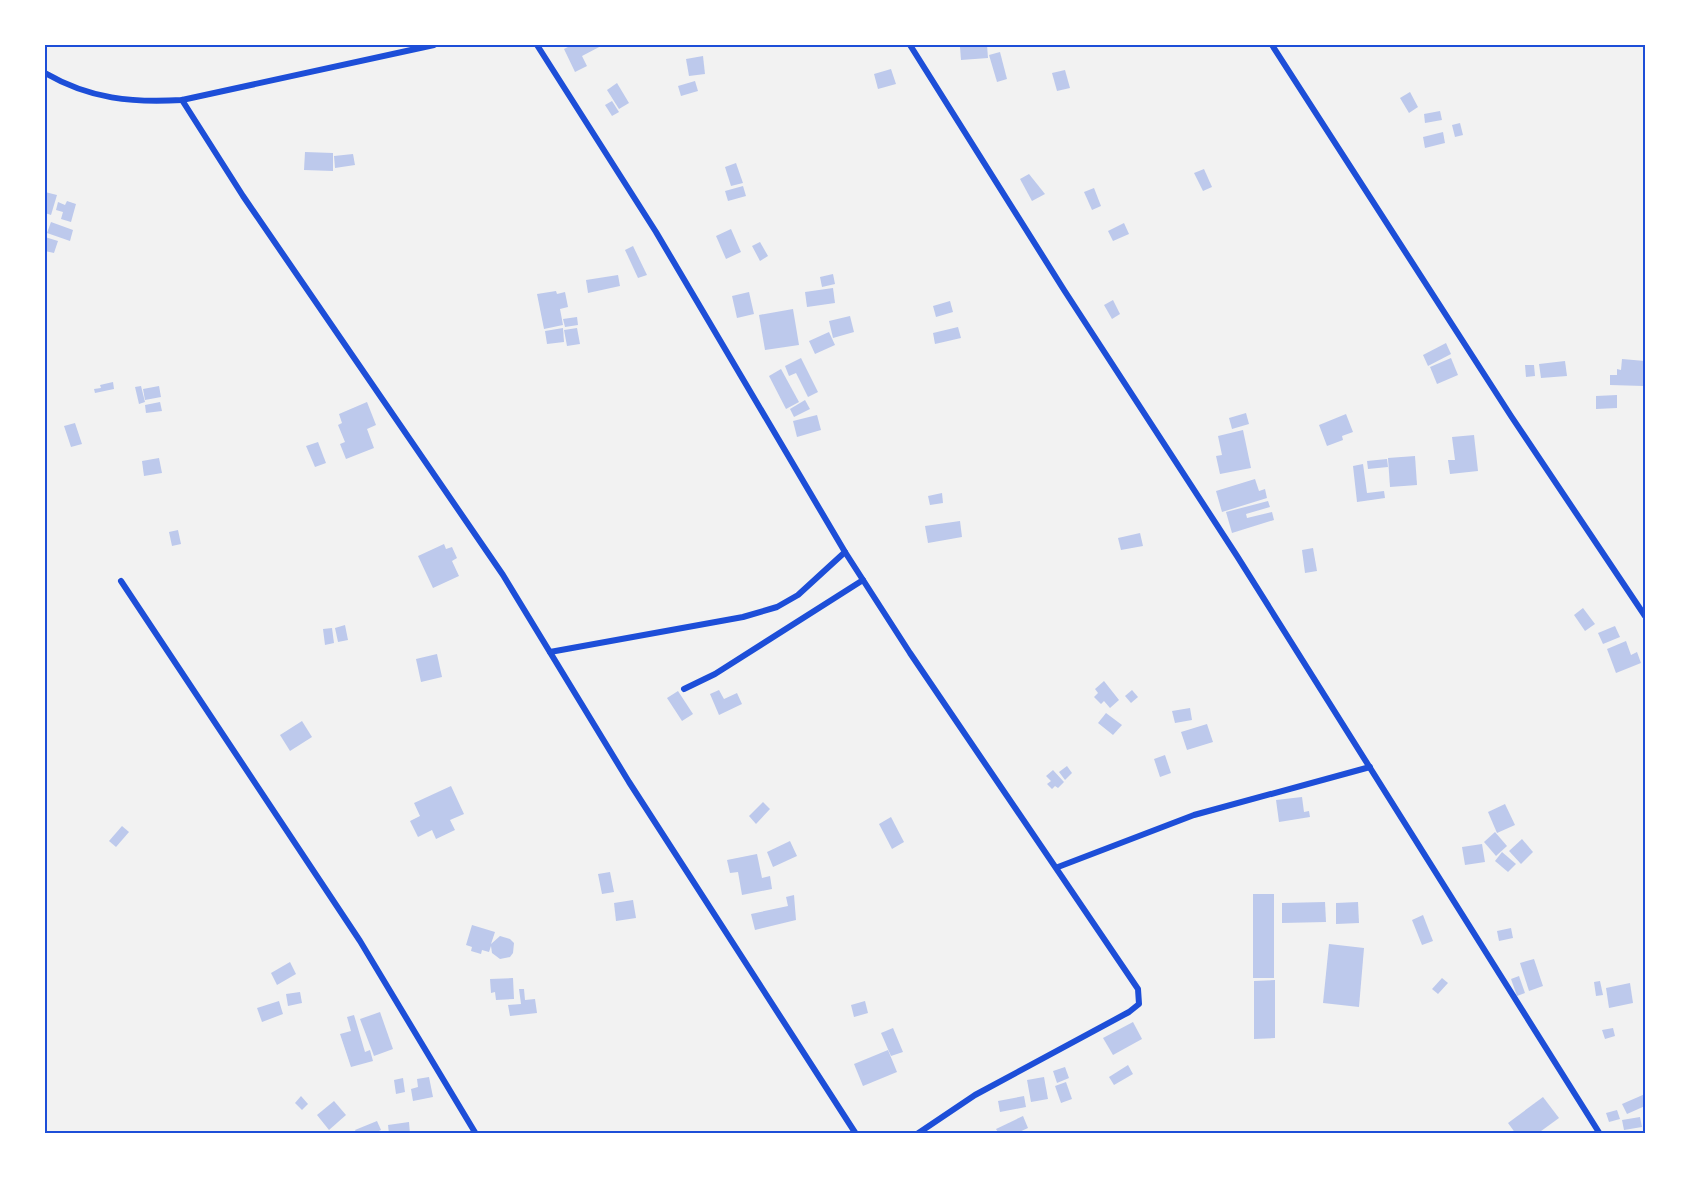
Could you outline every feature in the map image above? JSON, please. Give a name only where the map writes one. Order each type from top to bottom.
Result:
[{"type":"street","points":[[45,73],[63,84],[108,98],[143,102],[182,100],[434,45]]},
{"type":"street","points":[[537,45],[656,232],[845,552],[1138,988],[1139,1004],[1093,1034],[975,1095],[917,1134]]},
{"type":"street","points":[[910,45],[1064,290],[1237,556],[1600,1134]]},
{"type":"street","points":[[1272,45],[1511,416],[1645,616]]},
{"type":"street","points":[[182,100],[243,196],[503,575],[629,782],[856,1134]]},
{"type":"street","points":[[550,652],[743,617],[777,607],[798,595],[845,552]]},
{"type":"street","points":[[684,689],[724,669],[863,580]]},
{"type":"street","points":[[121,581],[360,940],[476,1134]]},
{"type":"street","points":[[1058,867],[1194,815],[1370,767]]},
{"type":"building","points":[[572,45],[603,45],[582,56],[587,66],[575,72],[564,49]]},
{"type":"building","points":[[987,45],[988,58],[961,60],[960,47]]},
{"type":"building","points":[[1000,52],[1007,79],[997,82],[989,55]]},
{"type":"building","points":[[703,56],[705,74],[689,76],[686,59]]},
{"type":"building","points":[[891,69],[896,84],[878,89],[874,74]]},
{"type":"building","points":[[1065,70],[1070,88],[1057,91],[1052,73]]},
{"type":"building","points":[[695,81],[698,91],[681,96],[678,86]]},
{"type":"building","points":[[617,83],[629,103],[619,109],[607,90]]},
{"type":"building","points":[[1410,92],[1418,107],[1409,113],[1400,98]]},
{"type":"building","points":[[612,101],[619,112],[612,116],[605,105]]},
{"type":"building","points":[[1440,111],[1442,120],[1425,123],[1424,114]]},
{"type":"building","points":[[1460,123],[1463,135],[1455,137],[1452,125]]},
{"type":"building","points":[[1443,132],[1445,143],[1425,148],[1423,137]]},
{"type":"building","points":[[305,152],[333,153],[333,171],[304,170]]},
{"type":"building","points":[[353,154],[355,165],[335,168],[334,156]]},
{"type":"building","points":[[736,163],[743,183],[731,186],[725,167]]},
{"type":"building","points":[[1204,169],[1212,187],[1203,191],[1194,173]]},
{"type":"building","points":[[1029,174],[1045,194],[1032,201],[1020,179]]},
{"type":"building","points":[[743,186],[746,196],[728,201],[725,191]]},
{"type":"building","points":[[1094,188],[1101,206],[1092,210],[1084,192]]},
{"type":"building","points":[[45,192],[57,195],[51,215],[45,213]]},
{"type":"building","points":[[67,201],[76,204],[71,222],[61,219],[63,212],[56,210],[58,202],[65,205]]},
{"type":"building","points":[[51,222],[73,230],[70,241],[47,233]]},
{"type":"building","points":[[1124,223],[1129,234],[1113,241],[1108,231]]},
{"type":"building","points":[[731,229],[741,252],[726,259],[716,236]]},
{"type":"building","points":[[45,237],[58,241],[54,253],[45,251]]},
{"type":"building","points":[[760,242],[768,256],[760,261],[752,246]]},
{"type":"building","points":[[633,246],[647,275],[638,278],[625,250]]},
{"type":"building","points":[[833,274],[835,284],[822,287],[820,277]]},
{"type":"building","points":[[618,275],[620,286],[588,293],[586,280]]},
{"type":"building","points":[[833,288],[835,303],[807,307],[805,292]]},
{"type":"building","points":[[556,291],[557,294],[565,292],[568,307],[560,309],[563,325],[544,329],[537,294]]},
{"type":"building","points":[[749,292],[754,314],[737,318],[732,296]]},
{"type":"building","points":[[1113,300],[1120,314],[1112,319],[1104,305]]},
{"type":"building","points":[[950,301],[953,312],[936,317],[933,306]]},
{"type":"building","points":[[793,309],[799,345],[765,350],[759,315]]},
{"type":"building","points":[[850,316],[854,332],[833,338],[829,321]]},
{"type":"building","points":[[577,317],[578,325],[565,327],[563,319]]},
{"type":"building","points":[[958,327],[961,338],[935,344],[933,333]]},
{"type":"building","points":[[563,328],[564,342],[547,344],[545,331]]},
{"type":"building","points":[[577,328],[580,344],[567,346],[564,330]]},
{"type":"building","points":[[829,332],[835,345],[815,354],[809,341]]},
{"type":"building","points":[[1446,343],[1451,354],[1428,366],[1423,355]]},
{"type":"building","points":[[801,358],[818,392],[808,397],[796,373],[789,376],[785,366]]},
{"type":"building","points":[[1451,358],[1458,375],[1437,384],[1430,367]]},
{"type":"building","points":[[1622,359],[1645,361],[1644,386],[1610,385],[1610,375],[1617,375],[1617,369],[1621,370]]},
{"type":"building","points":[[1565,361],[1567,376],[1541,378],[1539,364]]},
{"type":"building","points":[[1525,365],[1534,365],[1535,376],[1526,377]]},
{"type":"building","points":[[781,369],[799,402],[786,409],[769,376]]},
{"type":"building","points":[[113,382],[114,389],[95,393],[94,389],[101,388],[100,385]]},
{"type":"building","points":[[141,386],[145,402],[139,404],[135,387]]},
{"type":"building","points":[[159,386],[161,397],[145,400],[143,389]]},
{"type":"building","points":[[1617,395],[1617,408],[1596,409],[1596,396]]},
{"type":"building","points":[[805,400],[810,409],[794,417],[790,409]]},
{"type":"building","points":[[160,402],[162,411],[146,413],[145,405]]},
{"type":"building","points":[[367,402],[376,425],[367,429],[374,448],[346,459],[340,444],[345,442],[338,425],[342,423],[339,414]]},
{"type":"building","points":[[1246,413],[1249,424],[1232,429],[1229,418]]},
{"type":"building","points":[[1346,414],[1353,432],[1342,436],[1343,440],[1327,446],[1319,425]]},
{"type":"building","points":[[817,415],[821,430],[797,437],[793,421]]},
{"type":"building","points":[[75,423],[82,444],[71,447],[64,426]]},
{"type":"building","points":[[1243,430],[1251,468],[1220,474],[1216,456],[1222,455],[1218,436]]},
{"type":"building","points":[[1474,435],[1478,471],[1450,474],[1448,460],[1455,460],[1452,437]]},
{"type":"building","points":[[318,442],[326,463],[315,467],[306,446]]},
{"type":"building","points":[[1415,456],[1417,485],[1390,487],[1388,458]]},
{"type":"building","points":[[159,458],[162,473],[144,476],[142,461]]},
{"type":"building","points":[[1387,459],[1388,467],[1368,469],[1367,461]]},
{"type":"building","points":[[1363,464],[1367,493],[1384,491],[1385,498],[1357,502],[1353,466]]},
{"type":"building","points":[[1255,479],[1259,491],[1265,489],[1267,498],[1222,512],[1216,491]]},
{"type":"building","points":[[942,493],[943,503],[930,505],[928,496]]},
{"type":"building","points":[[1268,501],[1270,507],[1246,514],[1247,518],[1272,512],[1274,520],[1232,533],[1226,512]]},
{"type":"building","points":[[960,521],[962,537],[928,543],[925,526]]},
{"type":"building","points":[[178,530],[181,544],[172,546],[169,532]]},
{"type":"building","points":[[1140,533],[1143,546],[1121,550],[1118,538]]},
{"type":"building","points":[[444,544],[446,549],[452,547],[457,558],[452,561],[459,576],[433,588],[418,556]]},
{"type":"building","points":[[1313,548],[1317,571],[1305,573],[1302,550]]},
{"type":"building","points":[[1583,608],[1595,624],[1585,631],[1574,615]]},
{"type":"building","points":[[345,625],[348,640],[338,642],[335,628]]},
{"type":"building","points":[[1615,626],[1620,637],[1603,644],[1598,633]]},
{"type":"building","points":[[332,628],[334,643],[325,645],[323,629]]},
{"type":"building","points":[[1626,641],[1631,655],[1637,652],[1641,663],[1616,673],[1607,649]]},
{"type":"building","points":[[437,654],[442,677],[421,682],[416,659]]},
{"type":"building","points":[[1104,681],[1119,700],[1110,708],[1104,701],[1101,704],[1094,697],[1098,693],[1095,689]]},
{"type":"building","points":[[719,690],[724,699],[737,693],[742,704],[719,715],[710,694]]},
{"type":"building","points":[[1132,690],[1138,697],[1131,703],[1125,696]]},
{"type":"building","points":[[678,691],[693,714],[682,721],[667,698]]},
{"type":"building","points":[[1190,708],[1192,720],[1175,723],[1172,711]]},
{"type":"building","points":[[1106,713],[1122,725],[1113,735],[1098,723]]},
{"type":"building","points":[[302,721],[312,737],[290,751],[280,735]]},
{"type":"building","points":[[1207,724],[1213,742],[1187,750],[1181,732]]},
{"type":"building","points":[[1165,755],[1171,773],[1160,777],[1154,759]]},
{"type":"building","points":[[1067,766],[1072,773],[1065,780],[1059,772]]},
{"type":"building","points":[[1053,770],[1064,782],[1058,788],[1055,786],[1052,789],[1047,784],[1051,781],[1046,776]]},
{"type":"building","points":[[451,786],[464,814],[450,820],[455,830],[436,839],[432,830],[418,837],[410,821],[420,816],[414,803]]},
{"type":"building","points":[[1302,797],[1304,812],[1309,811],[1310,817],[1279,822],[1276,800]]},
{"type":"building","points":[[763,802],[770,809],[756,824],[749,816]]},
{"type":"building","points":[[1505,804],[1515,825],[1497,833],[1488,812]]},
{"type":"building","points":[[891,817],[904,842],[892,849],[879,824]]},
{"type":"building","points":[[122,826],[129,832],[116,847],[109,841]]},
{"type":"building","points":[[1495,832],[1507,846],[1496,856],[1484,842]]},
{"type":"building","points":[[1522,839],[1533,852],[1521,864],[1509,851]]},
{"type":"building","points":[[790,841],[797,856],[773,867],[767,852]]},
{"type":"building","points":[[1482,844],[1485,862],[1465,865],[1462,847]]},
{"type":"building","points":[[1502,852],[1516,864],[1508,872],[1495,861]]},
{"type":"building","points":[[757,854],[762,878],[770,876],[772,889],[742,895],[738,872],[730,873],[727,860]]},
{"type":"building","points":[[610,872],[614,892],[602,894],[598,874]]},
{"type":"building","points":[[1253,894],[1274,894],[1274,978],[1253,978]]},
{"type":"building","points":[[794,895],[796,920],[755,930],[751,914],[788,906],[786,897]]},
{"type":"building","points":[[633,900],[636,918],[616,921],[614,903]]},
{"type":"building","points":[[1325,902],[1326,922],[1282,923],[1282,903]]},
{"type":"building","points":[[1358,902],[1359,923],[1336,924],[1336,903]]},
{"type":"building","points":[[1423,915],[1433,941],[1422,945],[1412,920]]},
{"type":"building","points":[[472,925],[495,932],[491,944],[500,936],[510,939],[514,943],[510,957],[500,959],[492,953],[491,946],[489,952],[482,950],[481,954],[471,951],[472,947],[466,945]]},
{"type":"building","points":[[1511,928],[1513,938],[1499,941],[1497,931]]},
{"type":"building","points":[[1329,944],[1364,948],[1359,1007],[1323,1003]]},
{"type":"building","points":[[1534,959],[1543,986],[1529,991],[1520,963]]},
{"type":"building","points":[[290,962],[296,974],[277,985],[271,973]]},
{"type":"building","points":[[1519,976],[1525,993],[1517,996],[1511,979]]},
{"type":"building","points":[[513,978],[514,999],[496,1000],[495,992],[491,993],[490,979]]},
{"type":"building","points":[[1442,978],[1448,983],[1438,994],[1432,989]]},
{"type":"building","points":[[1275,980],[1275,1038],[1254,1039],[1254,981]]},
{"type":"building","points":[[1600,981],[1603,995],[1596,996],[1594,982]]},
{"type":"building","points":[[1630,983],[1633,1003],[1609,1008],[1606,988]]},
{"type":"building","points":[[519,989],[524,989],[525,1000],[535,999],[537,1013],[510,1016],[508,1005],[521,1004]]},
{"type":"building","points":[[300,992],[302,1003],[288,1006],[286,994]]},
{"type":"building","points":[[279,1001],[283,1014],[262,1022],[257,1008]]},
{"type":"building","points":[[865,1001],[868,1013],[854,1017],[851,1005]]},
{"type":"building","points":[[380,1012],[393,1049],[374,1056],[360,1019]]},
{"type":"building","points":[[354,1015],[365,1052],[370,1050],[373,1061],[351,1067],[340,1034],[351,1031],[347,1017]]},
{"type":"building","points":[[1133,1022],[1142,1039],[1113,1055],[1103,1038]]},
{"type":"building","points":[[893,1028],[903,1052],[891,1056],[881,1033]]},
{"type":"building","points":[[1613,1028],[1615,1036],[1605,1039],[1602,1030]]},
{"type":"building","points":[[888,1050],[897,1072],[863,1086],[854,1064]]},
{"type":"building","points":[[1128,1065],[1133,1074],[1114,1085],[1109,1077]]},
{"type":"building","points":[[1065,1067],[1069,1078],[1057,1083],[1053,1071]]},
{"type":"building","points":[[429,1077],[433,1097],[413,1101],[411,1089],[418,1087],[417,1079]]},
{"type":"building","points":[[1044,1077],[1048,1099],[1031,1102],[1027,1080]]},
{"type":"building","points":[[403,1078],[405,1092],[396,1094],[394,1080]]},
{"type":"building","points":[[1066,1082],[1072,1099],[1061,1103],[1055,1086]]},
{"type":"building","points":[[1645,1094],[1645,1106],[1627,1114],[1622,1104]]},
{"type":"building","points":[[301,1096],[308,1104],[302,1110],[295,1103]]},
{"type":"building","points":[[1024,1096],[1026,1107],[1000,1112],[998,1101]]},
{"type":"building","points":[[1543,1097],[1559,1118],[1537,1134],[1516,1134],[1508,1123]]},
{"type":"building","points":[[334,1101],[346,1115],[329,1130],[317,1115]]},
{"type":"building","points":[[1617,1110],[1620,1119],[1609,1122],[1606,1113]]},
{"type":"building","points":[[1023,1116],[1028,1128],[1015,1134],[999,1134],[996,1129]]},
{"type":"building","points":[[1640,1117],[1642,1127],[1624,1130],[1622,1120]]},
{"type":"building","points":[[377,1121],[381,1130],[372,1134],[357,1134],[355,1130]]},
{"type":"building","points":[[409,1122],[410,1134],[389,1134],[388,1125]]}]
